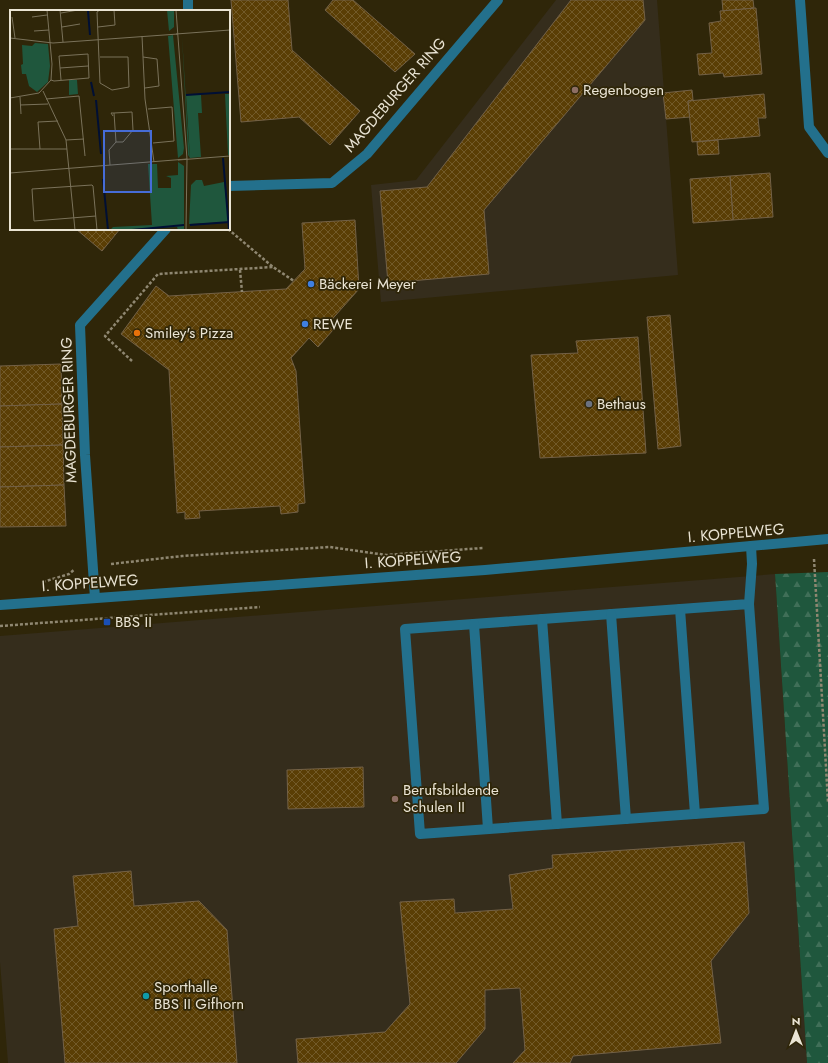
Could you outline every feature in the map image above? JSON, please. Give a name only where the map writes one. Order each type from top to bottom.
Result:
[{"type":"street","name":"MAGDEBURGER RING","points":[[230,186],[332,183],[367,154],[498,0]]},
{"type":"street","points":[[800,0],[809,127],[828,153]]},
{"type":"street","name":"MAGDEBURGER RING","points":[[96,598],[85,456],[80,325],[165,230]]},
{"type":"street","name":"I. KOPPELWEG","points":[[0,605],[485,570],[828,539]]},
{"type":"street","points":[[749,604],[405,629],[420,834],[764,809],[749,604],[752,564],[751,546]]},
{"type":"street","points":[[680,609],[695,814]]},
{"type":"street","points":[[611,614],[626,819]]},
{"type":"street","points":[[542,619],[557,824]]},
{"type":"street","points":[[474,624],[488,829]]},
{"type":"path","points":[[229,230],[273,267],[294,281]]},
{"type":"path","points":[[132,361],[105,336],[158,274],[273,267]]},
{"type":"path","points":[[240,270],[242,292]]},
{"type":"path","points":[[37,582],[69,574],[77,567],[182,556],[330,547],[386,555],[483,548]]},
{"type":"path","points":[[814,559],[828,802]]},
{"type":"shaded area","name":"Regenbogen","points":[[556,0],[657,0],[678,275],[381,302],[371,185],[416,180]]},
{"type":"shaded area","name":"Berufsbildende Schulen II","points":[[775,574],[807,1063],[8,1063],[0,962],[0,636]]},
{"type":"green space","points":[[828,572],[828,1063],[807,1063],[775,574]]},
{"type":"building","points":[[231,0],[288,0],[292,50],[360,111],[330,145],[299,117],[241,122]]},
{"type":"building","points":[[333,0],[353,0],[415,54],[395,72],[325,10]]},
{"type":"building","points":[[571,0],[643,0],[645,20],[484,210],[489,274],[388,283],[380,191],[427,187]]},
{"type":"building","points":[[722,0],[753,0],[754,8],[723,11]]},
{"type":"building","points":[[756,8],[762,74],[724,77],[723,73],[699,75],[697,54],[712,53],[709,23],[721,21],[720,11]]},
{"type":"building","points":[[692,90],[693,100],[688,101],[690,117],[666,119],[663,93]]},
{"type":"building","points":[[764,94],[766,118],[758,118],[760,136],[692,142],[688,101]]},
{"type":"building","points":[[718,140],[719,154],[698,155],[697,142]]},
{"type":"building","points":[[770,173],[773,217],[733,220],[730,176]]},
{"type":"building","points":[[730,176],[733,220],[693,223],[690,179]]},
{"type":"building","points":[[355,220],[359,289],[327,325],[333,330],[318,347],[309,338],[291,358],[296,371],[305,503],[298,504],[298,512],[281,514],[280,506],[199,511],[200,518],[185,519],[185,512],[177,513],[169,370],[121,334],[156,286],[169,296],[286,289],[305,269],[302,223]]},
{"type":"building","points":[[77,230],[119,230],[102,251]]},
{"type":"building","points":[[670,315],[681,446],[658,449],[647,317]]},
{"type":"building","name":"Bethaus","points":[[638,337],[646,453],[540,458],[531,355],[578,353],[576,341]]},
{"type":"building","points":[[61,364],[62,404],[0,406],[0,366]]},
{"type":"building","points":[[62,404],[63,445],[0,447],[0,406]]},
{"type":"building","points":[[63,445],[64,485],[0,487],[0,447]]},
{"type":"building","points":[[64,485],[66,526],[0,527],[0,487]]},
{"type":"building","points":[[363,767],[364,807],[288,809],[287,770]]},
{"type":"building","points":[[744,842],[749,913],[711,961],[721,1043],[573,1056],[570,1063],[513,1063],[525,1050],[520,988],[485,990],[485,1029],[456,1063],[298,1063],[296,1039],[385,1032],[410,1004],[400,902],[454,899],[455,913],[513,909],[509,875],[553,868],[552,855]]},
{"type":"building","name":"Sporthalle BBS II Gifhorn","points":[[131,871],[134,906],[199,901],[227,930],[237,1063],[65,1063],[54,929],[78,926],[73,876]]},
{"type":"place","name":"Regenbogen","points":[[575,90]]},
{"type":"place","name":"Bäckerei Meyer","points":[[311,284]]},
{"type":"place","name":"REWE","points":[[305,324]]},
{"type":"place","name":"Smiley's Pizza","points":[[137,333]]},
{"type":"place","name":"Bethaus","points":[[589,404]]},
{"type":"place","name":"BBS II","points":[[107,622]]},
{"type":"place","name":"Berufsbildende Schulen II","points":[[395,799]]},
{"type":"place","name":"Sporthalle BBS II Gifhorn","points":[[146,996]]}]
